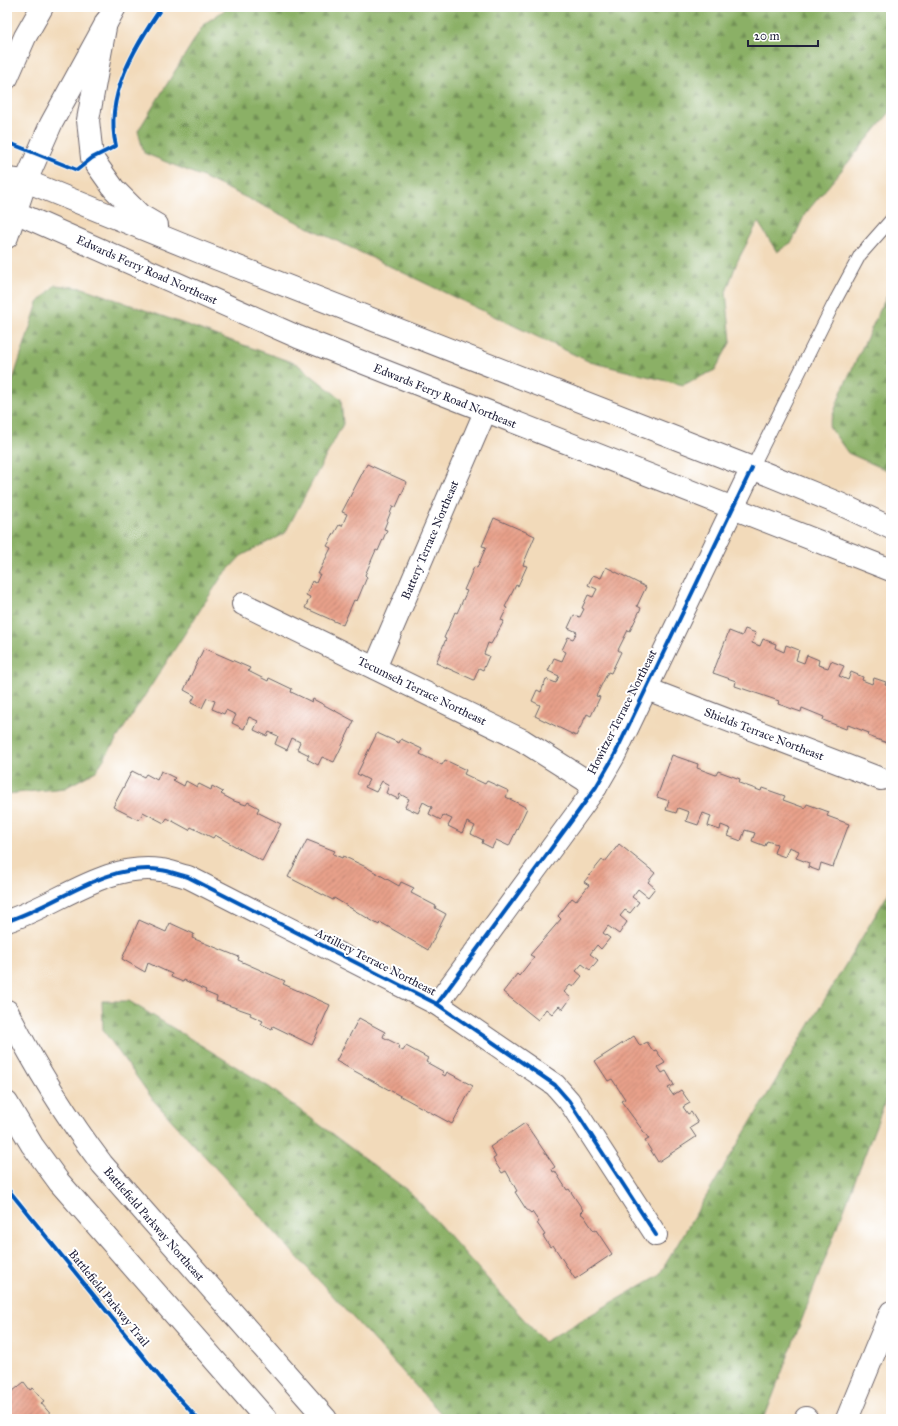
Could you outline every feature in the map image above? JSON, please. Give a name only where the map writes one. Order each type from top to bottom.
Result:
[{"type":"main road","points":[[7,78],[25,37],[42,7]]},
{"type":"main road","points":[[7,238],[17,180],[51,124],[111,14]]},
{"type":"main road","points":[[111,14],[88,120],[92,158],[114,188],[140,215],[200,252]]},
{"type":"main road","points":[[17,180],[752,468],[840,504],[891,528]]},
{"type":"main road","name":"Edwards Ferry Road Northeast","points":[[11,208],[298,336],[485,412],[891,570]]},
{"type":"main road","name":"Battery Terrace Northeast","points":[[375,668],[485,412]]},
{"type":"main road","name":"Howitzer Terrace Northeast","points":[[436,1004],[596,787],[614,756],[647,689],[752,468]]},
{"type":"main road","name":"Tecumseh Terrace Northeast","points":[[243,604],[522,740],[596,787]]},
{"type":"main road","name":"Shields Terrace Northeast","points":[[647,689],[881,778]]},
{"type":"main road","name":"Artillery Terrace Northeast","points":[[7,921],[109,875],[138,869],[161,870],[188,877],[436,1004],[555,1085],[569,1101],[656,1235]]},
{"type":"main road","name":"Battlefield Parkway Northeast","points":[[7,1011],[30,1056],[69,1120],[102,1164],[326,1419]]},
{"type":"main road","points":[[7,1103],[32,1145],[59,1182],[266,1419]]},
{"type":"main road","points":[[847,1419],[891,1312]]},
{"type":"lane","points":[[752,468],[833,305],[860,255],[891,220]]},
{"type":"path","points":[[116,101],[128,64],[148,28],[162,7]]},
{"type":"green space","points":[[229,7],[891,7],[891,111],[805,214],[792,242],[777,252],[758,222],[737,262],[726,292],[731,341],[715,370],[683,385],[590,362],[203,177],[144,153],[138,131],[204,24]]},
{"type":"green space","points":[[55,285],[83,288],[297,364],[341,399],[343,424],[285,533],[241,556],[222,576],[96,771],[65,788],[7,794],[7,398],[38,303]]},
{"type":"green space","points":[[891,287],[891,472],[848,453],[829,426],[842,390]]},
{"type":"green space","points":[[891,889],[891,1086],[764,1419],[446,1419],[154,1101],[103,1030],[102,1001],[129,1001],[269,1087],[411,1193],[544,1342],[659,1275]]},
{"type":"building","points":[[367,464],[407,482],[396,507],[393,506],[384,529],[387,530],[365,575],[367,577],[357,601],[354,600],[343,625],[305,608],[310,597],[306,595],[312,581],[316,583],[320,574],[318,574],[331,548],[327,546],[339,525],[342,526],[347,514],[342,512]]},
{"type":"building","points":[[494,518],[535,536],[523,565],[527,566],[518,586],[516,585],[505,607],[507,608],[501,620],[504,621],[491,644],[488,643],[484,654],[489,656],[483,670],[479,668],[474,680],[436,663],[446,639],[444,638],[455,612],[457,613],[467,591],[464,590],[474,567],[477,568],[486,547],[482,546]]},
{"type":"building","points":[[606,567],[646,587],[637,606],[641,608],[630,631],[628,630],[618,650],[621,652],[611,673],[608,672],[596,696],[600,697],[591,716],[587,714],[576,736],[535,716],[540,705],[532,701],[537,690],[541,692],[546,679],[556,683],[559,676],[548,671],[554,658],[562,661],[566,652],[562,650],[568,637],[573,639],[577,632],[568,628],[574,615],[580,617],[588,595],[593,597],[597,589],[588,585],[593,575],[601,578]]},
{"type":"building","points":[[745,629],[756,633],[752,643],[760,646],[763,639],[776,644],[775,648],[784,652],[786,645],[799,650],[796,660],[804,663],[807,655],[819,660],[818,665],[828,668],[831,661],[844,666],[839,676],[848,680],[851,672],[863,677],[862,680],[872,684],[874,678],[886,682],[885,685],[891,687],[890,744],[868,736],[869,733],[848,725],[846,729],[823,720],[824,717],[802,708],[801,712],[778,704],[779,701],[735,686],[736,681],[713,673],[729,631],[742,636]]},
{"type":"building","points":[[204,648],[250,668],[248,671],[268,681],[269,678],[292,689],[291,692],[312,702],[313,699],[354,721],[334,762],[322,757],[318,765],[307,759],[309,755],[297,749],[300,742],[292,738],[287,750],[275,744],[278,736],[269,732],[267,736],[254,730],[258,721],[249,717],[244,729],[232,723],[236,715],[226,710],[224,714],[212,709],[215,701],[207,698],[202,708],[191,703],[195,696],[184,690]]},
{"type":"building","points":[[377,733],[399,743],[401,739],[422,749],[420,754],[442,765],[445,760],[466,770],[464,774],[485,784],[487,781],[509,791],[506,797],[527,808],[509,846],[496,840],[492,848],[482,843],[483,840],[471,834],[475,826],[467,822],[462,833],[448,826],[452,819],[443,815],[441,820],[429,814],[432,807],[423,802],[418,813],[405,807],[409,799],[400,794],[398,799],[386,793],[389,785],[382,781],[376,792],[365,787],[369,780],[357,774]]},
{"type":"building","points":[[672,755],[698,764],[697,768],[716,775],[718,771],[740,779],[739,783],[761,791],[762,788],[785,796],[783,800],[805,808],[807,804],[829,812],[827,816],[849,824],[833,867],[821,863],[819,871],[808,867],[809,863],[796,858],[799,851],[789,847],[785,857],[774,853],[777,844],[767,841],[765,846],[752,841],[755,833],[745,830],[741,841],[728,836],[731,829],[721,825],[720,830],[708,826],[711,816],[703,813],[698,825],[686,821],[689,812],[678,808],[676,813],[666,810],[669,801],[657,797]]},
{"type":"building","points":[[132,771],[144,777],[146,774],[157,780],[161,771],[175,778],[173,780],[184,786],[186,781],[197,787],[199,784],[211,790],[212,786],[223,792],[221,794],[234,801],[246,805],[248,802],[259,808],[257,812],[281,824],[262,861],[215,835],[213,838],[191,827],[189,830],[167,818],[164,823],[143,812],[139,820],[113,807]]},
{"type":"building","points":[[307,840],[335,851],[333,854],[342,858],[343,856],[366,867],[399,886],[401,882],[414,888],[411,893],[436,906],[435,908],[446,914],[428,950],[380,922],[379,925],[334,898],[333,900],[288,877]]},
{"type":"building","points":[[619,844],[655,873],[648,882],[655,888],[648,897],[638,889],[632,897],[639,902],[630,913],[625,910],[620,916],[627,922],[619,934],[608,926],[603,933],[610,938],[601,949],[597,945],[590,954],[598,960],[590,970],[582,964],[576,971],[582,976],[573,987],[570,985],[564,992],[571,998],[563,1009],[559,1006],[552,1014],[546,1009],[538,1020],[503,992],[517,974],[519,976],[534,957],[530,955],[561,919],[558,916],[572,898],[576,901],[589,885],[584,882],[602,860],[605,862]]},
{"type":"building","points":[[139,920],[166,932],[170,923],[194,934],[192,938],[239,957],[238,960],[285,981],[283,984],[330,1005],[312,1045],[273,1026],[272,1029],[261,1024],[263,1021],[250,1015],[251,1013],[216,1001],[217,997],[205,992],[206,990],[184,980],[183,982],[171,977],[172,974],[148,963],[145,972],[122,959]]},
{"type":"building","points":[[359,1018],[385,1032],[383,1037],[399,1045],[398,1048],[403,1051],[406,1046],[428,1058],[426,1062],[444,1072],[442,1074],[445,1076],[447,1072],[473,1086],[452,1124],[336,1061]]},
{"type":"building","points":[[634,1036],[640,1046],[647,1042],[653,1051],[656,1050],[665,1063],[658,1067],[662,1073],[666,1071],[674,1085],[668,1088],[673,1095],[681,1090],[690,1103],[683,1107],[688,1114],[691,1112],[698,1123],[690,1128],[696,1137],[658,1162],[645,1141],[649,1139],[621,1101],[625,1099],[612,1079],[608,1081],[595,1061]]},
{"type":"building","points":[[525,1123],[555,1167],[552,1169],[553,1172],[555,1171],[567,1190],[569,1189],[583,1210],[580,1213],[584,1216],[594,1231],[596,1230],[612,1254],[575,1279],[553,1245],[550,1247],[543,1236],[545,1235],[537,1223],[539,1222],[532,1212],[531,1213],[526,1209],[515,1192],[517,1191],[506,1171],[502,1173],[493,1159],[496,1157],[490,1147]]},
{"type":"building","points":[[24,1382],[30,1390],[33,1388],[44,1401],[41,1403],[53,1417],[51,1419],[7,1419],[7,1396]]},
{"type":"cycle path","points":[[7,142],[77,170],[92,158],[116,146],[113,128],[114,109],[118,91],[132,55],[162,7]]},
{"type":"cycle path","points":[[437,1004],[596,787],[614,756],[752,468]]},
{"type":"cycle path","points":[[7,921],[26,914],[82,886],[120,872],[140,869],[161,870],[188,877],[437,1004],[555,1085],[569,1101],[656,1235]]},
{"type":"cycle path","name":"Battlefield Parkway Trail","points":[[7,1188],[163,1381],[198,1419]]}]
